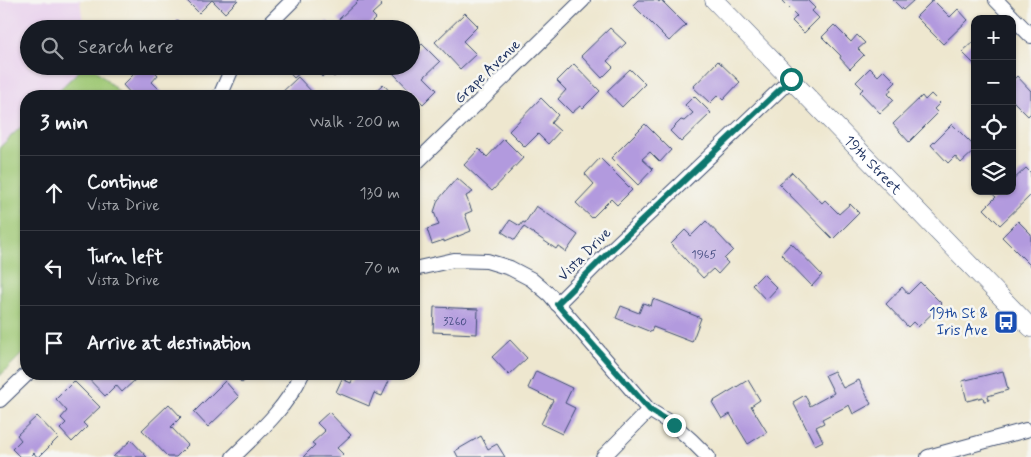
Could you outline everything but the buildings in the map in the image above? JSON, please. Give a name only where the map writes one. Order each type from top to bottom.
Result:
[{"type":"street","points":[[273,20],[293,0]]},
{"type":"street","name":"Grape Avenue","points":[[420,159],[583,0]]},
{"type":"street","name":"19th Street","points":[[714,0],[1031,328]]},
{"type":"street","points":[[996,0],[1031,36]]},
{"type":"street","points":[[223,90],[229,75]]},
{"type":"street","name":"Vista Drive","points":[[708,457],[674,425],[650,410],[557,304],[791,79]]},
{"type":"street","points":[[420,267],[454,260],[487,261],[510,268],[531,279],[550,295],[557,304]]},
{"type":"street","points":[[0,400],[21,380]]},
{"type":"street","points":[[233,457],[270,421],[295,389],[299,380]]},
{"type":"street","points":[[603,457],[650,410]]},
{"type":"street","points":[[928,457],[1026,430]]},
{"type":"shaded area","points":[[0,0],[80,0],[83,20],[20,20],[20,75],[75,75],[59,90],[20,90],[20,128],[0,147]]},
{"type":"green space","points":[[75,75],[101,75],[117,90],[59,90]]},
{"type":"green space","points":[[20,128],[20,356],[0,376],[0,147]]},
{"type":"place","name":"19th St & Iris Ave","points":[[1006,322]]},
{"type":"route","points":[[674,425],[650,410],[557,304],[791,79]]}]
